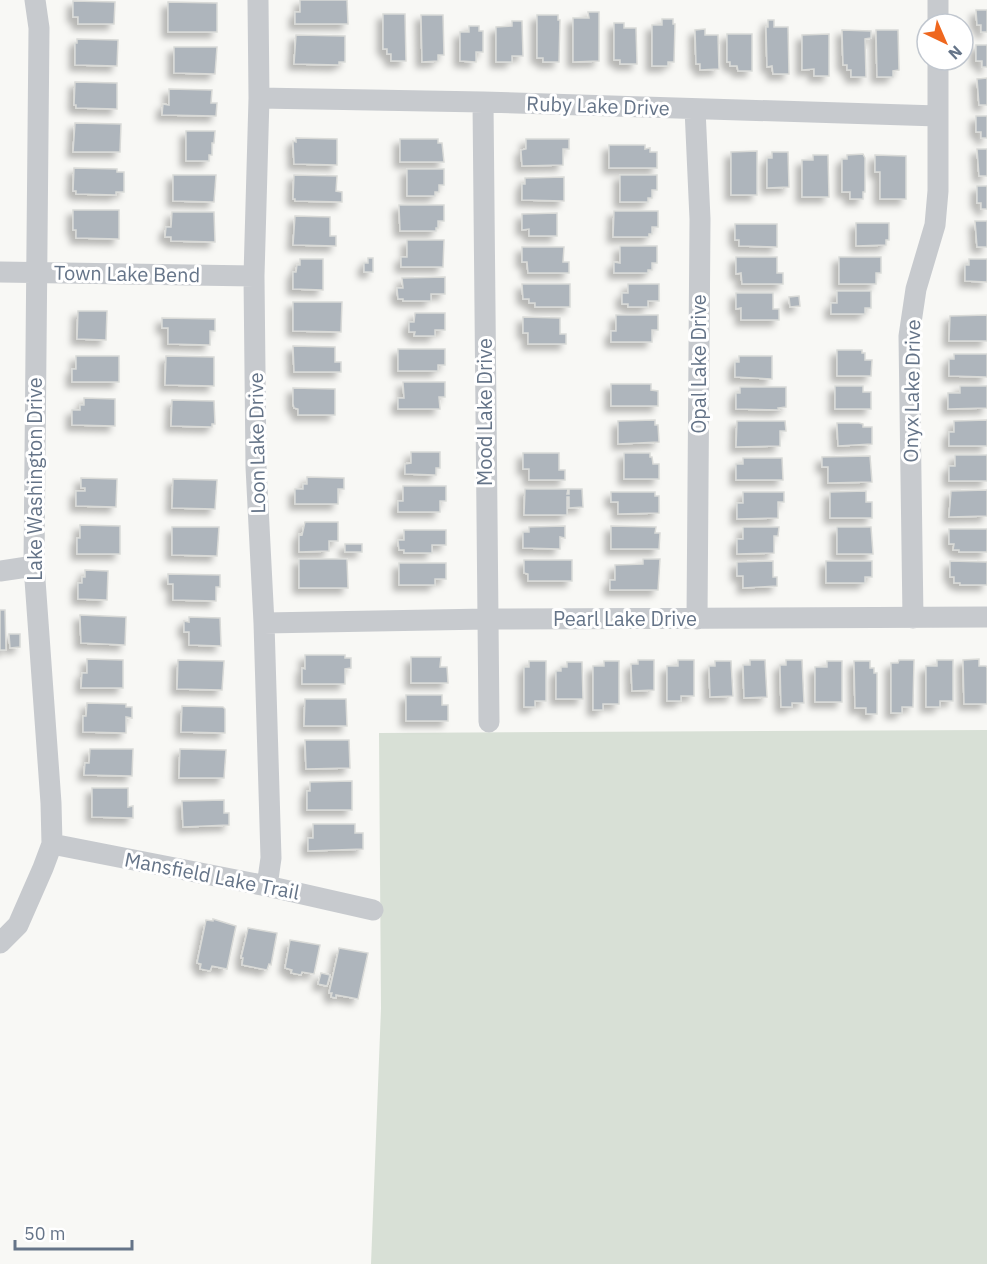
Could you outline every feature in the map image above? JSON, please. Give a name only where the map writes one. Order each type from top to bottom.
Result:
[{"type":"street","name":"Lake Washington Drive","points":[[0,943],[18,925],[52,844],[34,566],[39,28],[35,0]]},
{"type":"street","name":"Loon Lake Drive","points":[[258,0],[259,98],[254,276],[256,467],[264,623],[270,858],[267,886]]},
{"type":"street","name":"Onyx Lake Drive","points":[[913,618],[909,336],[916,289],[935,225],[938,191],[938,72]]},
{"type":"street","name":"Ruby Lake Drive","points":[[259,98],[483,102],[938,116]]},
{"type":"street","name":"Mood Lake Drive","points":[[483,102],[489,722]]},
{"type":"street","name":"Opal Lake Drive","points":[[695,109],[700,219],[697,619]]},
{"type":"street","name":"Town Lake Bend","points":[[0,272],[254,276]]},
{"type":"street","points":[[0,571],[34,566]]},
{"type":"street","name":"Pearl Lake Drive","points":[[264,623],[487,619],[987,617]]},
{"type":"street","name":"Mansfield Lake Trail","points":[[52,844],[267,886],[372,910]]},
{"type":"shaded area","points":[[987,730],[987,1264],[371,1264],[381,1008],[379,733]]},
{"type":"building","points":[[300,0],[347,0],[348,24],[295,24],[295,12],[300,12]]},
{"type":"building","points":[[73,1],[115,2],[114,24],[78,24],[78,17],[73,17]]},
{"type":"building","points":[[168,2],[217,3],[217,32],[168,32]]},
{"type":"building","points":[[976,10],[987,10],[987,32],[981,32],[981,25],[977,25]]},
{"type":"building","points":[[588,12],[599,12],[599,61],[573,62],[573,18],[589,18]]},
{"type":"building","points":[[383,14],[405,14],[406,61],[391,61],[391,54],[387,54],[387,49],[383,49]]},
{"type":"building","points":[[421,15],[443,15],[444,55],[438,55],[438,61],[422,62]]},
{"type":"building","points":[[537,15],[558,15],[558,20],[560,20],[559,62],[543,62],[543,58],[537,58]]},
{"type":"building","points":[[662,19],[673,19],[673,24],[675,24],[674,62],[668,62],[668,66],[652,66],[652,25],[662,25]]},
{"type":"building","points":[[768,20],[774,20],[774,27],[788,27],[789,74],[773,74],[772,66],[767,67],[766,27],[768,27]]},
{"type":"building","points":[[512,21],[522,21],[523,56],[512,56],[512,62],[496,62],[496,27],[512,26]]},
{"type":"building","points":[[614,23],[624,23],[624,28],[636,28],[637,64],[620,64],[620,60],[614,60]]},
{"type":"building","points":[[469,26],[479,26],[479,31],[483,31],[483,52],[476,52],[476,62],[460,61],[460,32],[469,32]]},
{"type":"building","points":[[705,29],[705,35],[718,35],[719,69],[700,70],[700,64],[696,64],[695,30]]},
{"type":"building","points":[[842,30],[871,31],[871,38],[865,39],[866,77],[851,77],[851,70],[847,70],[847,65],[843,65]]},
{"type":"building","points":[[876,30],[898,30],[899,70],[893,71],[893,77],[877,77]]},
{"type":"building","points":[[727,34],[752,34],[752,71],[738,71],[737,66],[730,66],[730,62],[727,62]]},
{"type":"building","points":[[829,34],[829,76],[814,76],[814,69],[802,70],[802,35]]},
{"type":"building","points":[[296,35],[345,36],[345,62],[339,62],[339,65],[294,64]]},
{"type":"building","points":[[77,39],[118,40],[117,66],[75,65]]},
{"type":"building","points":[[976,45],[987,45],[987,67],[982,67],[982,61],[976,61]]},
{"type":"building","points":[[174,47],[217,47],[215,74],[174,73]]},
{"type":"building","points":[[987,78],[987,105],[979,105],[977,79]]},
{"type":"building","points":[[75,82],[117,83],[117,109],[76,108],[74,105]]},
{"type":"building","points":[[169,89],[212,90],[211,103],[217,103],[216,116],[162,115],[163,104],[169,105]]},
{"type":"building","points":[[976,116],[987,116],[987,138],[981,138],[981,132],[976,132]]},
{"type":"building","points":[[75,123],[121,124],[120,152],[73,152]]},
{"type":"building","points":[[186,131],[215,131],[209,161],[186,161]]},
{"type":"building","points":[[296,138],[337,139],[337,165],[294,164],[293,141],[296,142]]},
{"type":"building","points":[[400,139],[438,139],[438,143],[442,143],[444,162],[400,162]]},
{"type":"building","points":[[526,139],[569,139],[569,149],[563,149],[563,165],[522,166],[521,150],[526,149]]},
{"type":"building","points":[[609,145],[645,145],[645,149],[650,148],[650,152],[657,152],[657,168],[609,168]]},
{"type":"building","points":[[977,149],[987,149],[987,176],[979,176]]},
{"type":"building","points":[[757,151],[757,195],[731,195],[731,152]]},
{"type":"building","points":[[772,152],[788,152],[789,187],[767,188],[767,158],[772,158]]},
{"type":"building","points":[[863,154],[865,192],[863,192],[863,199],[850,199],[850,192],[842,192],[842,159],[847,159],[847,155]]},
{"type":"building","points":[[813,155],[828,155],[829,197],[802,197],[802,160],[813,160]]},
{"type":"building","points":[[875,155],[906,156],[906,199],[880,199],[880,172],[875,172]]},
{"type":"building","points":[[74,168],[117,169],[117,172],[124,172],[124,192],[116,192],[116,195],[76,194],[76,191],[73,191]]},
{"type":"building","points":[[407,169],[444,169],[444,185],[439,185],[439,192],[435,192],[435,196],[407,196]]},
{"type":"building","points":[[173,175],[216,175],[214,202],[173,201]]},
{"type":"building","points":[[294,175],[337,176],[336,191],[342,192],[342,202],[295,201],[293,199]]},
{"type":"building","points":[[620,175],[657,175],[657,190],[652,190],[652,198],[648,198],[648,202],[620,202]]},
{"type":"building","points":[[564,177],[564,201],[522,200],[522,184],[525,184],[525,178]]},
{"type":"building","points":[[977,186],[987,186],[987,209],[981,209],[981,203],[977,203]]},
{"type":"building","points":[[399,205],[444,205],[444,221],[438,221],[436,231],[400,231]]},
{"type":"building","points":[[73,210],[119,210],[119,239],[76,238],[76,230],[73,230]]},
{"type":"building","points":[[614,211],[658,211],[658,227],[652,227],[652,234],[649,234],[649,237],[613,237]]},
{"type":"building","points":[[172,212],[214,212],[215,242],[171,241],[171,237],[165,237],[166,227],[171,227]]},
{"type":"building","points":[[557,213],[557,236],[529,236],[529,229],[522,230],[522,214]]},
{"type":"building","points":[[295,216],[330,217],[330,236],[336,236],[336,246],[293,245]]},
{"type":"building","points":[[975,221],[987,221],[987,247],[977,247]]},
{"type":"building","points":[[856,223],[889,223],[889,240],[886,240],[886,245],[856,246]]},
{"type":"building","points":[[735,224],[777,224],[777,247],[739,246],[739,240],[735,240]]},
{"type":"building","points":[[407,240],[444,240],[443,267],[401,267],[401,257],[407,257]]},
{"type":"building","points":[[620,246],[657,246],[657,263],[652,263],[652,270],[648,270],[648,273],[614,273],[614,262],[620,263]]},
{"type":"building","points":[[522,247],[564,247],[563,262],[569,262],[569,273],[528,273],[527,262],[522,262]]},
{"type":"building","points":[[736,257],[777,257],[777,273],[783,273],[783,284],[742,284],[741,273],[736,274]]},
{"type":"building","points":[[839,257],[881,257],[881,273],[876,273],[876,284],[839,284]]},
{"type":"building","points":[[368,258],[373,258],[373,272],[364,272],[364,263],[368,263]]},
{"type":"building","points":[[300,259],[323,259],[323,290],[293,289],[293,272],[296,272],[297,265],[300,265]]},
{"type":"building","points":[[969,259],[987,259],[987,282],[965,281],[965,265],[969,265]]},
{"type":"building","points":[[445,277],[445,294],[431,294],[431,301],[398,299],[397,288],[403,288],[402,278]]},
{"type":"building","points":[[522,284],[570,284],[570,307],[535,307],[535,303],[529,303],[529,299],[523,299]]},
{"type":"building","points":[[628,284],[659,284],[659,301],[648,301],[648,307],[628,307],[628,304],[622,304],[622,293],[628,293]]},
{"type":"building","points":[[837,291],[871,291],[871,308],[865,308],[865,314],[831,314],[831,303],[837,303]]},
{"type":"building","points":[[736,293],[773,293],[773,309],[779,309],[779,320],[741,320],[741,308],[736,309]]},
{"type":"building","points":[[799,296],[800,306],[790,307],[789,297]]},
{"type":"building","points":[[293,302],[342,302],[341,332],[293,331]]},
{"type":"building","points":[[78,311],[107,311],[106,340],[77,339]]},
{"type":"building","points":[[415,313],[445,313],[445,330],[435,330],[435,336],[414,336],[415,332],[409,332],[409,322],[414,322]]},
{"type":"building","points":[[616,315],[658,315],[658,330],[652,330],[652,342],[611,342],[611,331],[616,331]]},
{"type":"building","points":[[987,315],[987,341],[949,341],[950,316]]},
{"type":"building","points":[[523,317],[560,318],[560,334],[566,334],[566,344],[528,344],[528,333],[523,333]]},
{"type":"building","points":[[162,318],[215,319],[215,331],[210,331],[210,345],[168,344],[168,328],[162,328]]},
{"type":"building","points":[[293,346],[335,347],[335,362],[341,362],[341,372],[294,372]]},
{"type":"building","points":[[398,349],[445,349],[445,365],[438,365],[438,371],[398,371]]},
{"type":"building","points":[[837,350],[862,350],[862,353],[865,353],[865,360],[872,360],[871,376],[837,376]]},
{"type":"building","points":[[954,354],[987,354],[987,377],[949,376],[949,359],[954,359]]},
{"type":"building","points":[[76,356],[119,356],[119,382],[72,382],[72,369],[76,369]]},
{"type":"building","points":[[166,356],[214,357],[214,386],[165,385]]},
{"type":"building","points":[[739,356],[772,356],[772,379],[735,377],[735,362],[739,362]]},
{"type":"building","points":[[403,382],[445,382],[445,397],[439,397],[440,409],[398,409],[398,398],[404,398]]},
{"type":"building","points":[[611,384],[651,384],[651,390],[658,391],[658,406],[611,406]]},
{"type":"building","points":[[835,386],[863,386],[863,392],[871,392],[871,409],[835,409]]},
{"type":"building","points":[[960,386],[987,386],[987,408],[948,409],[948,393],[960,393]]},
{"type":"building","points":[[740,387],[786,387],[786,407],[778,408],[779,410],[736,409],[736,393],[740,393]]},
{"type":"building","points":[[293,388],[335,389],[335,415],[298,415],[298,409],[294,408],[293,404]]},
{"type":"building","points":[[84,398],[115,399],[115,426],[72,425],[72,410],[80,410],[80,405],[84,405]]},
{"type":"building","points":[[172,400],[214,401],[215,424],[212,424],[212,427],[171,426]]},
{"type":"building","points":[[655,420],[655,425],[658,425],[659,442],[618,444],[618,421]]},
{"type":"building","points":[[987,420],[987,446],[949,446],[949,432],[954,432],[954,421]]},
{"type":"building","points":[[737,421],[785,421],[786,431],[780,431],[780,446],[736,447]]},
{"type":"building","points":[[837,423],[859,423],[863,424],[863,427],[872,427],[872,444],[838,446]]},
{"type":"building","points":[[411,452],[440,452],[440,468],[436,468],[436,475],[405,474],[405,464],[411,463]]},
{"type":"building","points":[[523,453],[559,453],[559,470],[565,470],[565,480],[529,480],[529,469],[523,469]]},
{"type":"building","points":[[624,453],[650,453],[653,464],[659,464],[659,479],[624,479]]},
{"type":"building","points":[[955,455],[987,455],[987,481],[949,481],[949,466],[955,466]]},
{"type":"building","points":[[870,456],[872,482],[828,483],[828,467],[822,467],[822,457]]},
{"type":"building","points":[[743,458],[782,458],[783,480],[736,480],[736,464],[743,464]]},
{"type":"building","points":[[307,477],[344,478],[344,489],[338,489],[338,504],[295,504],[295,489],[303,489],[303,484],[307,484]]},
{"type":"building","points":[[81,478],[117,479],[116,507],[76,506],[76,491],[85,491],[85,488],[81,488]]},
{"type":"building","points":[[173,479],[217,480],[215,509],[172,508]]},
{"type":"building","points":[[403,486],[446,486],[446,501],[440,501],[440,512],[398,512],[398,501],[403,501]]},
{"type":"building","points":[[525,489],[568,489],[567,494],[569,494],[569,489],[582,489],[583,507],[569,508],[569,497],[567,497],[567,515],[524,515]]},
{"type":"building","points":[[987,490],[987,516],[949,517],[951,491]]},
{"type":"building","points":[[866,491],[866,502],[872,502],[872,518],[830,518],[830,492]]},
{"type":"building","points":[[611,492],[655,492],[655,496],[659,496],[659,513],[618,514],[618,502],[611,502]]},
{"type":"building","points":[[743,492],[784,492],[784,502],[778,502],[778,518],[737,519],[737,503],[743,503]]},
{"type":"building","points":[[305,522],[338,522],[338,541],[329,541],[329,551],[299,552],[299,534],[302,535]]},
{"type":"building","points":[[80,525],[120,526],[120,554],[77,554]]},
{"type":"building","points":[[565,526],[565,538],[560,537],[560,549],[523,548],[523,532],[529,532],[529,527]]},
{"type":"building","points":[[611,526],[656,527],[655,533],[660,533],[659,549],[611,549]]},
{"type":"building","points":[[172,527],[219,527],[217,556],[172,555]]},
{"type":"building","points":[[743,527],[779,527],[778,536],[774,536],[774,553],[737,554],[737,539],[743,539]]},
{"type":"building","points":[[837,527],[871,527],[873,554],[837,554]]},
{"type":"building","points":[[949,529],[987,529],[987,552],[953,550],[954,544],[949,544]]},
{"type":"building","points":[[404,530],[446,530],[446,545],[432,545],[432,553],[404,553],[404,550],[399,550],[398,540],[404,540]]},
{"type":"building","points":[[345,544],[362,544],[362,552],[345,552]]},
{"type":"building","points":[[299,559],[347,559],[348,588],[299,588]]},
{"type":"building","points":[[643,559],[660,559],[658,590],[610,590],[610,580],[615,580],[615,565],[643,564]]},
{"type":"building","points":[[524,560],[572,560],[572,581],[528,581],[528,574],[524,573]]},
{"type":"building","points":[[773,561],[773,577],[777,577],[777,586],[743,588],[743,576],[737,576],[737,562]]},
{"type":"building","points":[[826,561],[872,561],[872,577],[865,577],[865,583],[826,583]]},
{"type":"building","points":[[950,561],[987,562],[987,585],[954,583],[954,577],[950,577]]},
{"type":"building","points":[[399,563],[446,563],[446,579],[435,579],[435,585],[399,585]]},
{"type":"building","points":[[85,570],[108,571],[107,600],[78,599],[78,583],[82,583]]},
{"type":"building","points":[[168,574],[220,575],[220,587],[216,587],[216,601],[173,600],[173,584],[168,584]]},
{"type":"building","points":[[0,610],[5,610],[6,650],[0,650]]},
{"type":"building","points":[[80,615],[126,617],[125,645],[81,643]]},
{"type":"building","points":[[189,617],[220,618],[221,646],[189,645],[189,632],[184,632],[184,621],[189,622]]},
{"type":"building","points":[[9,634],[20,634],[20,647],[10,648]]},
{"type":"building","points":[[305,655],[345,655],[345,658],[351,658],[351,668],[345,669],[345,684],[302,684]]},
{"type":"building","points":[[411,657],[441,657],[440,667],[447,667],[448,683],[411,683]]},
{"type":"building","points":[[87,659],[123,660],[123,688],[81,688],[82,673],[87,673]]},
{"type":"building","points":[[979,659],[979,666],[987,668],[987,704],[964,704],[963,660]]},
{"type":"building","points":[[178,660],[224,661],[222,690],[177,689]]},
{"type":"building","points":[[638,660],[654,660],[654,690],[632,691],[631,664],[638,664]]},
{"type":"building","points":[[678,660],[694,660],[694,696],[681,696],[681,701],[667,701],[667,666],[678,666]]},
{"type":"building","points":[[750,660],[765,660],[767,697],[744,698],[743,665],[750,665]]},
{"type":"building","points":[[786,660],[802,660],[804,703],[792,703],[792,707],[781,707],[780,665],[786,665]]},
{"type":"building","points":[[899,660],[914,660],[913,707],[902,707],[902,713],[891,713],[891,663],[898,663]]},
{"type":"building","points":[[937,660],[953,660],[953,701],[940,701],[940,707],[926,707],[926,666],[937,666]]},
{"type":"building","points":[[529,661],[546,661],[546,701],[535,701],[535,707],[524,707],[524,667],[529,667]]},
{"type":"building","points":[[604,661],[619,661],[619,704],[603,704],[603,710],[593,710],[593,666],[604,666]]},
{"type":"building","points":[[715,661],[731,661],[733,696],[710,697],[709,666],[715,666]]},
{"type":"building","points":[[827,661],[842,661],[842,702],[815,702],[815,667],[827,667]]},
{"type":"building","points":[[854,661],[870,661],[870,668],[874,668],[874,673],[877,673],[877,714],[866,714],[866,708],[855,708]]},
{"type":"building","points":[[567,662],[582,662],[583,699],[556,699],[556,671],[561,671],[561,667],[567,667]]},
{"type":"building","points":[[406,695],[442,695],[442,705],[448,705],[448,721],[406,721]]},
{"type":"building","points":[[305,699],[346,699],[347,726],[304,726]]},
{"type":"building","points":[[87,703],[126,704],[126,707],[132,707],[132,718],[126,717],[126,733],[83,732],[83,716],[86,716]]},
{"type":"building","points":[[182,706],[223,707],[225,709],[225,733],[181,732]]},
{"type":"building","points":[[305,740],[349,740],[350,768],[306,769]]},
{"type":"building","points":[[90,749],[133,749],[132,776],[84,775],[85,763],[89,763]]},
{"type":"building","points":[[180,749],[226,750],[224,778],[179,778]]},
{"type":"building","points":[[352,781],[352,810],[307,810],[307,791],[310,791],[310,782]]},
{"type":"building","points":[[92,788],[128,788],[128,807],[133,806],[133,818],[92,817]]},
{"type":"building","points":[[224,800],[224,813],[229,813],[229,825],[183,827],[182,801]]},
{"type":"building","points":[[313,824],[355,824],[355,833],[363,833],[363,849],[308,851],[308,838],[313,838]]},
{"type":"building","points":[[213,919],[236,926],[227,969],[212,966],[210,971],[200,969],[201,964],[197,963],[206,920],[213,921]]},
{"type":"building","points":[[248,928],[277,933],[271,965],[269,964],[267,970],[242,965],[243,958],[241,958]]},
{"type":"building","points":[[290,940],[320,945],[314,974],[291,973],[292,970],[285,968]]},
{"type":"building","points":[[339,948],[368,953],[358,999],[336,995],[336,998],[331,997],[332,993],[329,993]]},
{"type":"building","points":[[321,973],[330,975],[327,986],[318,984]]}]
